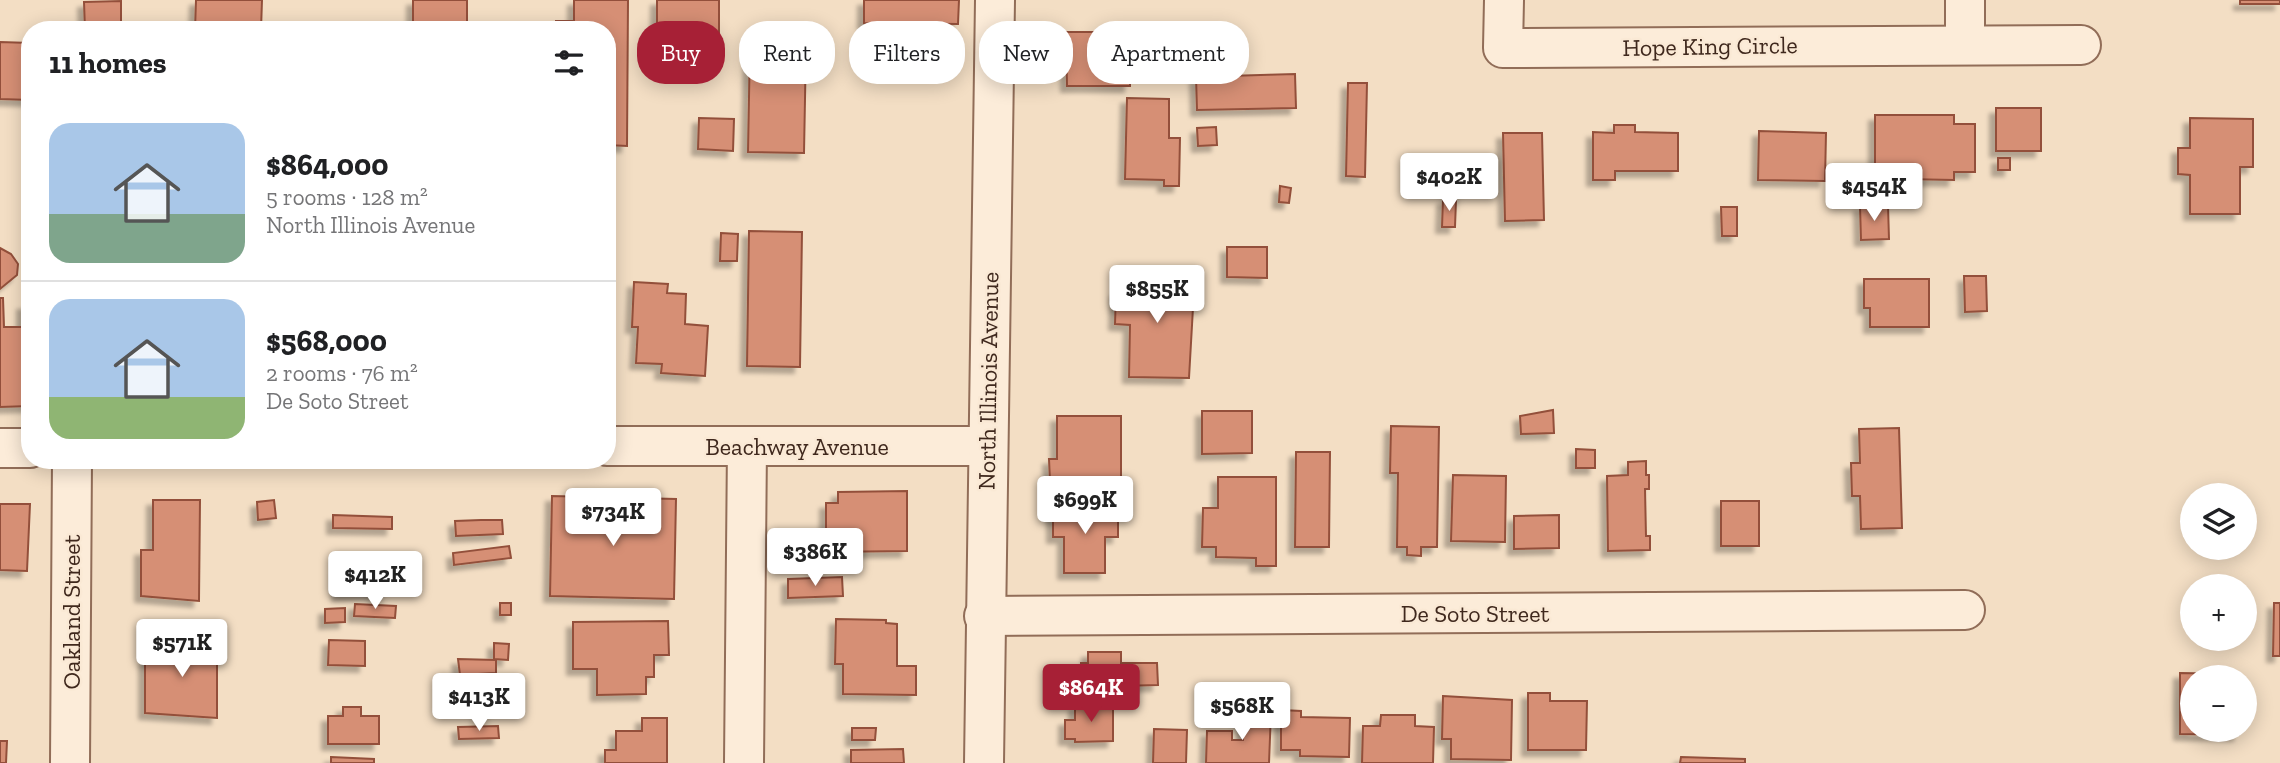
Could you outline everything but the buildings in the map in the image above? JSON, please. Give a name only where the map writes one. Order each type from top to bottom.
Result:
[{"type":"street","name":"North Illinois Avenue","points":[[984,763],[995,0]]},
{"type":"street","name":"Hope King Circle","points":[[1504,0],[1503,48],[1965,43],[2081,45]]},
{"type":"street","points":[[1965,0],[1965,43]]},
{"type":"street","name":"Beachway Avenue","points":[[616,446],[987,446]]},
{"type":"street","points":[[744,763],[747,446]]},
{"type":"street","points":[[0,448],[21,448]]},
{"type":"street","name":"Oakland Street","points":[[70,763],[72,469]]},
{"type":"street","name":"De Soto Street","points":[[985,616],[1965,610]]}]
